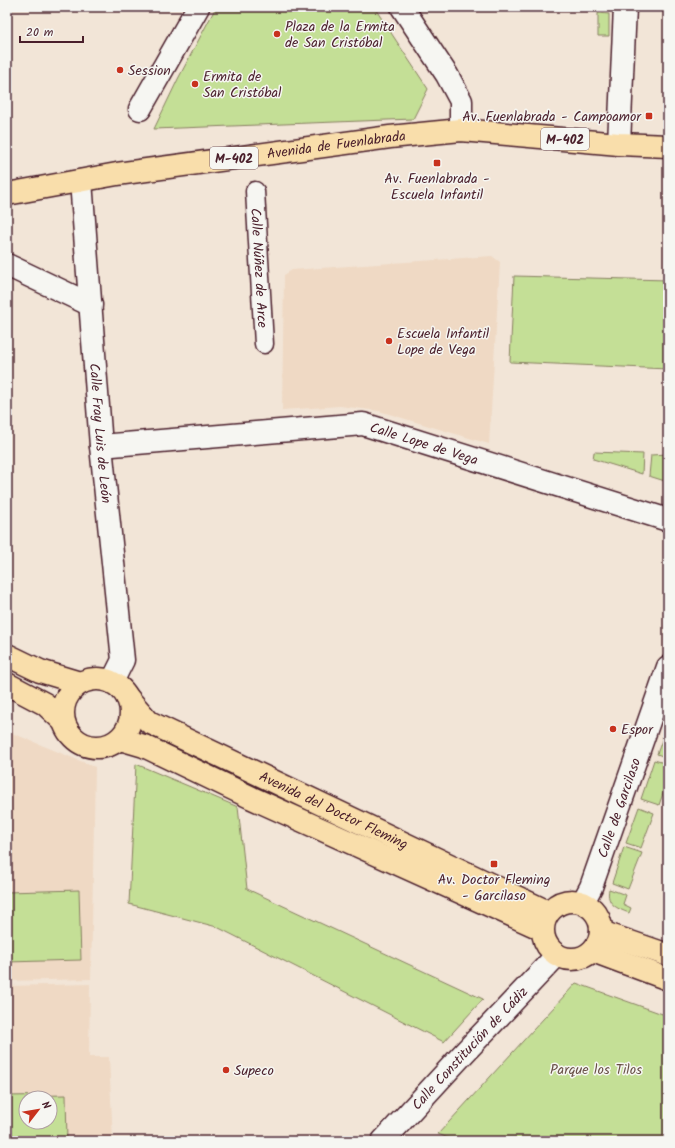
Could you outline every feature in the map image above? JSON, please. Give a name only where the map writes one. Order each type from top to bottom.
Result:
[{"type":"main road","name":"Avenida de Fuenlabrada","points":[[7,194],[117,174],[419,133],[461,130],[619,144],[668,146]]},
{"type":"main road","points":[[7,655],[40,671],[80,683]]},
{"type":"main road","points":[[90,679],[101,679],[112,682],[121,688],[127,697],[131,708],[131,719],[127,730],[120,739],[110,746],[98,748],[86,746],[76,741],[68,732],[63,721],[62,710],[65,699],[71,690],[80,683],[90,679]]},
{"type":"main road","points":[[7,684],[45,704],[63,721]]},
{"type":"main road","name":"Avenida del Doctor Fleming","points":[[127,697],[149,722],[545,921]]},
{"type":"main road","name":"Avenida del Doctor Fleming","points":[[120,739],[144,746],[252,798],[545,921]]},
{"type":"main road","points":[[597,942],[597,914],[583,902],[564,902],[545,921],[546,944],[557,955],[574,960],[597,942],[668,955]]},
{"type":"main road","points":[[597,942],[668,979]]},
{"type":"street","points":[[140,110],[198,7]]},
{"type":"street","points":[[402,7],[447,75],[461,101],[461,130]]},
{"type":"street","points":[[619,144],[625,7]]},
{"type":"street","name":"Calle Fray Luis de León","points":[[81,181],[101,446],[123,660],[112,682]]},
{"type":"street","name":"Calle Núñez de Arce","points":[[255,191],[264,344]]},
{"type":"street","points":[[7,265],[91,305]]},
{"type":"street","name":"Calle Lope de Vega","points":[[101,446],[363,424],[668,520]]},
{"type":"street","name":"Calle de Garcilaso","points":[[583,902],[591,887],[668,667]]},
{"type":"street","name":"Calle Constitución de Cádiz","points":[[384,1141],[464,1053],[557,955]]},
{"type":"shaded area","name":"Escuela Infantil Lope de Vega","points":[[492,256],[500,262],[489,444],[379,411],[340,406],[282,410],[284,275],[292,270]]},
{"type":"shaded area","points":[[7,731],[95,767],[91,979],[7,981]]},
{"type":"shaded area","points":[[90,984],[89,1057],[109,1057],[113,1141],[7,1141],[7,986]]},
{"type":"green space","points":[[216,7],[374,7],[428,89],[413,119],[154,129],[178,79]]},
{"type":"green space","points":[[598,13],[609,14],[609,36],[598,36]]},
{"type":"green space","points":[[514,276],[668,280],[668,369],[510,362]]},
{"type":"green space","points":[[594,452],[643,454],[642,474],[593,459]]},
{"type":"green space","points":[[668,454],[668,482],[649,476],[651,455]]},
{"type":"green space","points":[[668,723],[668,758],[657,754]]},
{"type":"green space","points":[[654,760],[668,764],[668,779],[659,805],[641,799]]},
{"type":"green space","points":[[136,764],[238,807],[247,889],[483,999],[444,1042],[217,927],[129,904]]},
{"type":"green space","points":[[639,807],[654,813],[641,848],[626,843]]},
{"type":"green space","points":[[624,847],[642,853],[628,889],[612,883]]},
{"type":"green space","points":[[609,889],[626,895],[623,904],[631,908],[629,913],[613,905],[608,894]]},
{"type":"green space","points":[[79,890],[81,960],[7,962],[7,892]]},
{"type":"green space","name":"Parque los Tilos","points":[[576,983],[668,1016],[668,1141],[456,1141],[438,1134]]},
{"type":"green space","points":[[58,1095],[66,1095],[67,1141],[7,1141],[7,1096],[18,1096],[18,1130],[58,1130]]},
{"type":"place","name":"Plaza de la Ermita de San Cristóbal","points":[[277,34]]},
{"type":"place","name":"Session","points":[[120,70]]},
{"type":"place","name":"Ermita de San Cristóbal","points":[[195,84]]},
{"type":"place","name":"Av. Fuenlabrada - Campoamor","points":[[649,116]]},
{"type":"place","name":"Av. Fuenlabrada - Escuela Infantil","points":[[437,163]]},
{"type":"place","name":"Escuela Infantil Lope de Vega","points":[[389,341]]},
{"type":"place","name":"Espor","points":[[613,729]]},
{"type":"place","name":"Av. Doctor Fleming - Garcilaso","points":[[494,864]]},
{"type":"place","name":"Supeco","points":[[226,1070]]}]
